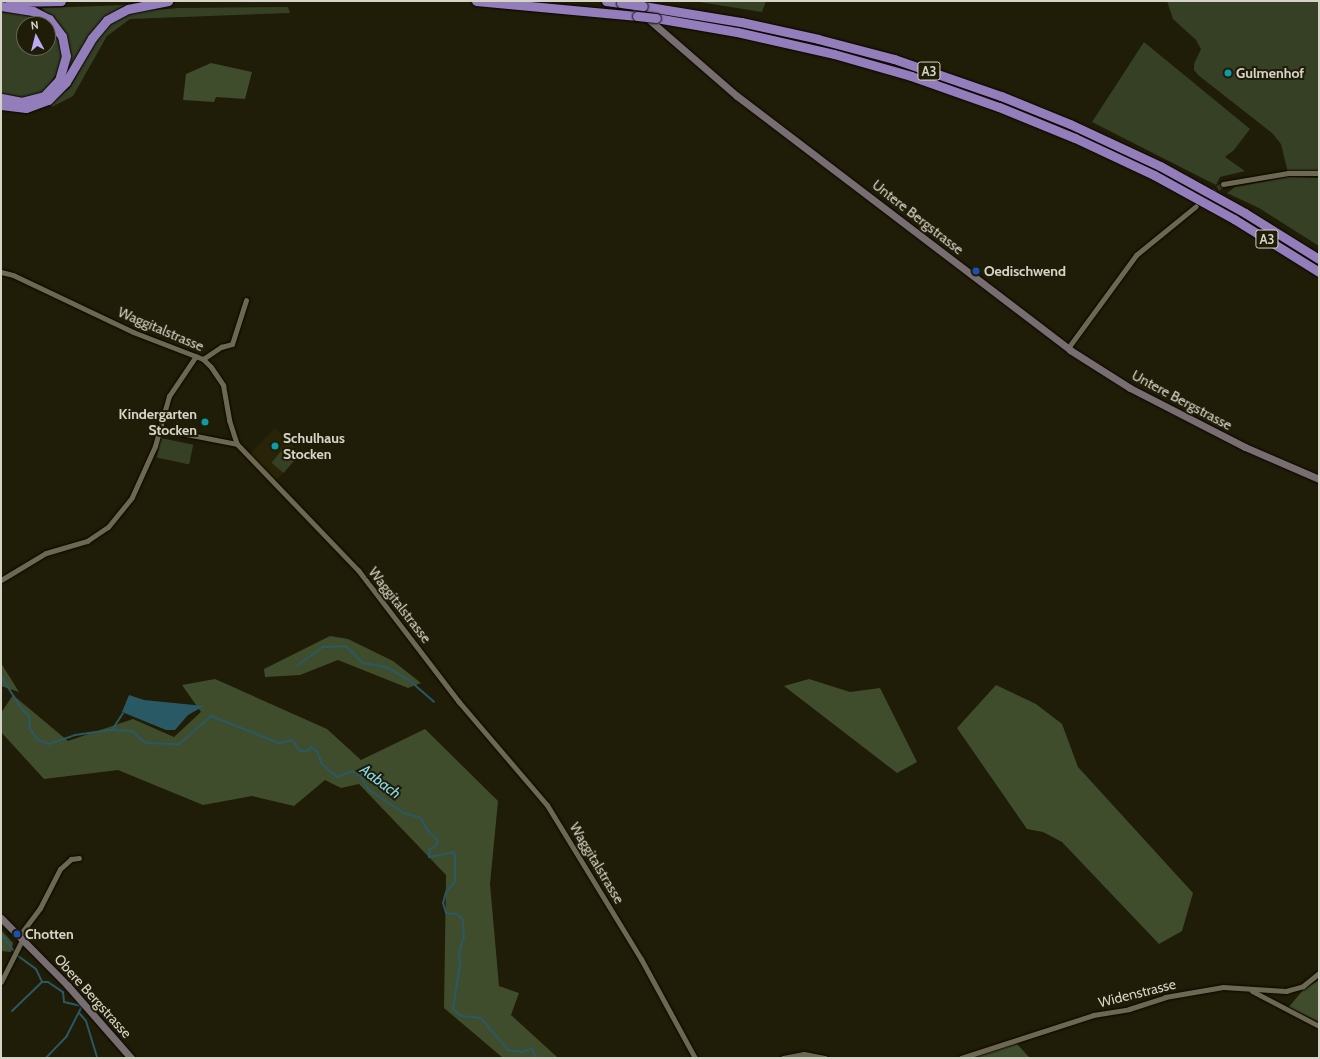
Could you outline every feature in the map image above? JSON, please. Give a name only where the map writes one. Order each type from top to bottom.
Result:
[{"type":"highway","points":[[1,2],[61,1]]},
{"type":"highway","points":[[1,105],[26,108],[48,100],[66,82],[92,38],[107,20],[128,9],[168,1]]},
{"type":"highway","name":"A3","points":[[476,1],[656,18],[756,36],[834,54],[911,76],[999,107],[1075,138],[1160,178],[1234,219],[1319,272]]},
{"type":"highway","name":"A3","points":[[606,1],[624,2],[741,22],[818,39],[900,61],[995,94],[1077,127],[1166,170],[1239,210],[1319,259]]},
{"type":"highway","points":[[1,6],[33,11],[49,20],[62,36],[66,56],[61,77],[47,94],[22,102],[1,98]]},
{"type":"main road","name":"Untere Bergstrasse","points":[[624,2],[737,96],[1068,348],[1130,388],[1245,447],[1319,479]]},
{"type":"main road","name":"Obere Bergstrasse","points":[[1,918],[68,986],[131,1058]]},
{"type":"street","points":[[1223,184],[1288,173],[1319,173]]},
{"type":"street","points":[[1068,348],[1136,255],[1196,206]]},
{"type":"street","name":"Waggitalstrasse","points":[[1,272],[12,274],[132,332],[203,359],[218,374],[223,385],[229,420],[237,444],[358,570],[459,702],[547,805],[641,958],[695,1058]]},
{"type":"street","points":[[203,359],[221,347],[232,344],[246,300]]},
{"type":"street","points":[[1,580],[46,553],[87,541],[108,527],[132,497],[155,446],[169,396],[196,356]]},
{"type":"street","points":[[160,429],[237,444]]},
{"type":"street","points":[[1,982],[21,938],[40,908],[60,869],[71,859],[79,858]]},
{"type":"street","name":"Widenstrasse","points":[[961,1058],[1093,1016],[1129,1009],[1165,997],[1223,987],[1250,990],[1286,991],[1303,986],[1319,973]]},
{"type":"street","points":[[1250,990],[1319,1026]]},
{"type":"street","points":[[783,1058],[804,1054],[825,1058]]},
{"type":"shaded area","points":[[275,428],[302,454],[276,480],[249,455]]},
{"type":"green space","points":[[693,1],[766,1],[762,12]]},
{"type":"green space","points":[[1167,1],[1319,1],[1319,173],[1288,173],[1281,144],[1272,133],[1198,75],[1194,70],[1194,64],[1201,49],[1196,40],[1173,19]]},
{"type":"green space","points":[[125,5],[118,9],[61,84],[67,70],[69,51],[56,30],[56,16],[47,16],[42,8]]},
{"type":"green space","points":[[288,7],[290,13],[130,19],[107,36],[73,96],[52,107],[51,103],[70,88],[100,34],[120,16],[131,12],[179,8]]},
{"type":"green space","points":[[1,12],[20,13],[27,16],[16,16],[16,56],[56,56],[56,36],[62,58],[59,71],[44,91],[34,96],[22,98],[1,94]]},
{"type":"green space","points":[[1144,42],[1250,129],[1234,150],[1225,157],[1245,171],[1220,177],[1216,185],[1092,122]]},
{"type":"green space","points":[[211,63],[252,72],[245,99],[216,97],[214,102],[183,100],[186,74]]},
{"type":"green space","points":[[1289,177],[1319,178],[1319,246],[1259,208],[1227,193],[1235,187]]},
{"type":"green space","points":[[161,438],[193,445],[189,464],[157,458]]},
{"type":"green space","points":[[283,449],[295,459],[284,473],[271,463]]},
{"type":"green space","points":[[330,636],[348,639],[393,661],[421,683],[408,688],[338,660],[300,675],[265,677],[264,669]]},
{"type":"green space","points":[[1,663],[19,692],[1,686]]},
{"type":"green space","points":[[215,679],[327,729],[361,760],[425,729],[498,801],[490,884],[499,986],[519,993],[511,1015],[557,1057],[585,1058],[503,1058],[444,1008],[446,875],[359,784],[341,788],[325,780],[294,806],[252,796],[203,805],[118,770],[44,779],[1,732],[1,713],[13,695],[68,741],[133,719],[174,737],[201,712],[182,685]]},
{"type":"green space","points":[[809,679],[850,692],[880,688],[917,762],[897,773],[784,686]]},
{"type":"green space","points":[[996,685],[1036,704],[1062,724],[1078,767],[1193,893],[1182,931],[1159,944],[1062,842],[1043,832],[1027,829],[957,728]]},
{"type":"green space","points":[[1,930],[13,943],[11,952],[1,951]]},
{"type":"green space","points":[[1319,980],[1319,1022],[1289,1007],[1303,990]]},
{"type":"green space","points":[[1015,1042],[1030,1058],[972,1058]]},
{"type":"water","points":[[129,695],[144,700],[204,706],[188,715],[175,730],[166,730],[122,712]]},
{"type":"waterway","points":[[298,665],[323,647],[346,646],[363,663],[386,667],[409,680],[434,702]]},
{"type":"waterway","name":"Aabach","points":[[1,676],[21,708],[29,716],[30,729],[38,740],[49,744],[75,735],[112,730],[132,731],[146,743],[179,744],[211,716],[279,743],[292,740],[300,751],[307,751],[311,747],[317,751],[322,764],[337,777],[352,771],[361,777],[369,790],[404,813],[421,818],[428,831],[438,840],[436,846],[429,850],[429,857],[454,852],[455,856],[455,882],[446,892],[443,903],[446,913],[457,914],[463,920],[464,937],[459,952],[460,964],[453,1009],[461,1016],[481,1018],[508,1050],[522,1052],[532,1049],[536,1058]]},
{"type":"waterway","points":[[112,730],[123,713]]},
{"type":"waterway","points":[[1,934],[14,951]]},
{"type":"waterway","points":[[18,956],[36,969],[42,982],[48,982],[63,992],[64,1002],[82,1006],[67,1036],[46,1058]]},
{"type":"waterway","points":[[12,1011],[42,982]]},
{"type":"waterway","points":[[80,1014],[86,1021],[97,1058]]},
{"type":"tunnel","points":[[1200,202],[1223,184]]},
{"type":"place","name":"Gulmenhof","points":[[1228,73]]},
{"type":"place","name":"Oedischwend","points":[[976,271]]},
{"type":"place","name":"Kindergarten Stocken","points":[[205,422]]},
{"type":"place","name":"Schulhaus Stocken","points":[[275,446]]},
{"type":"place","name":"Chotten","points":[[17,934]]}]
